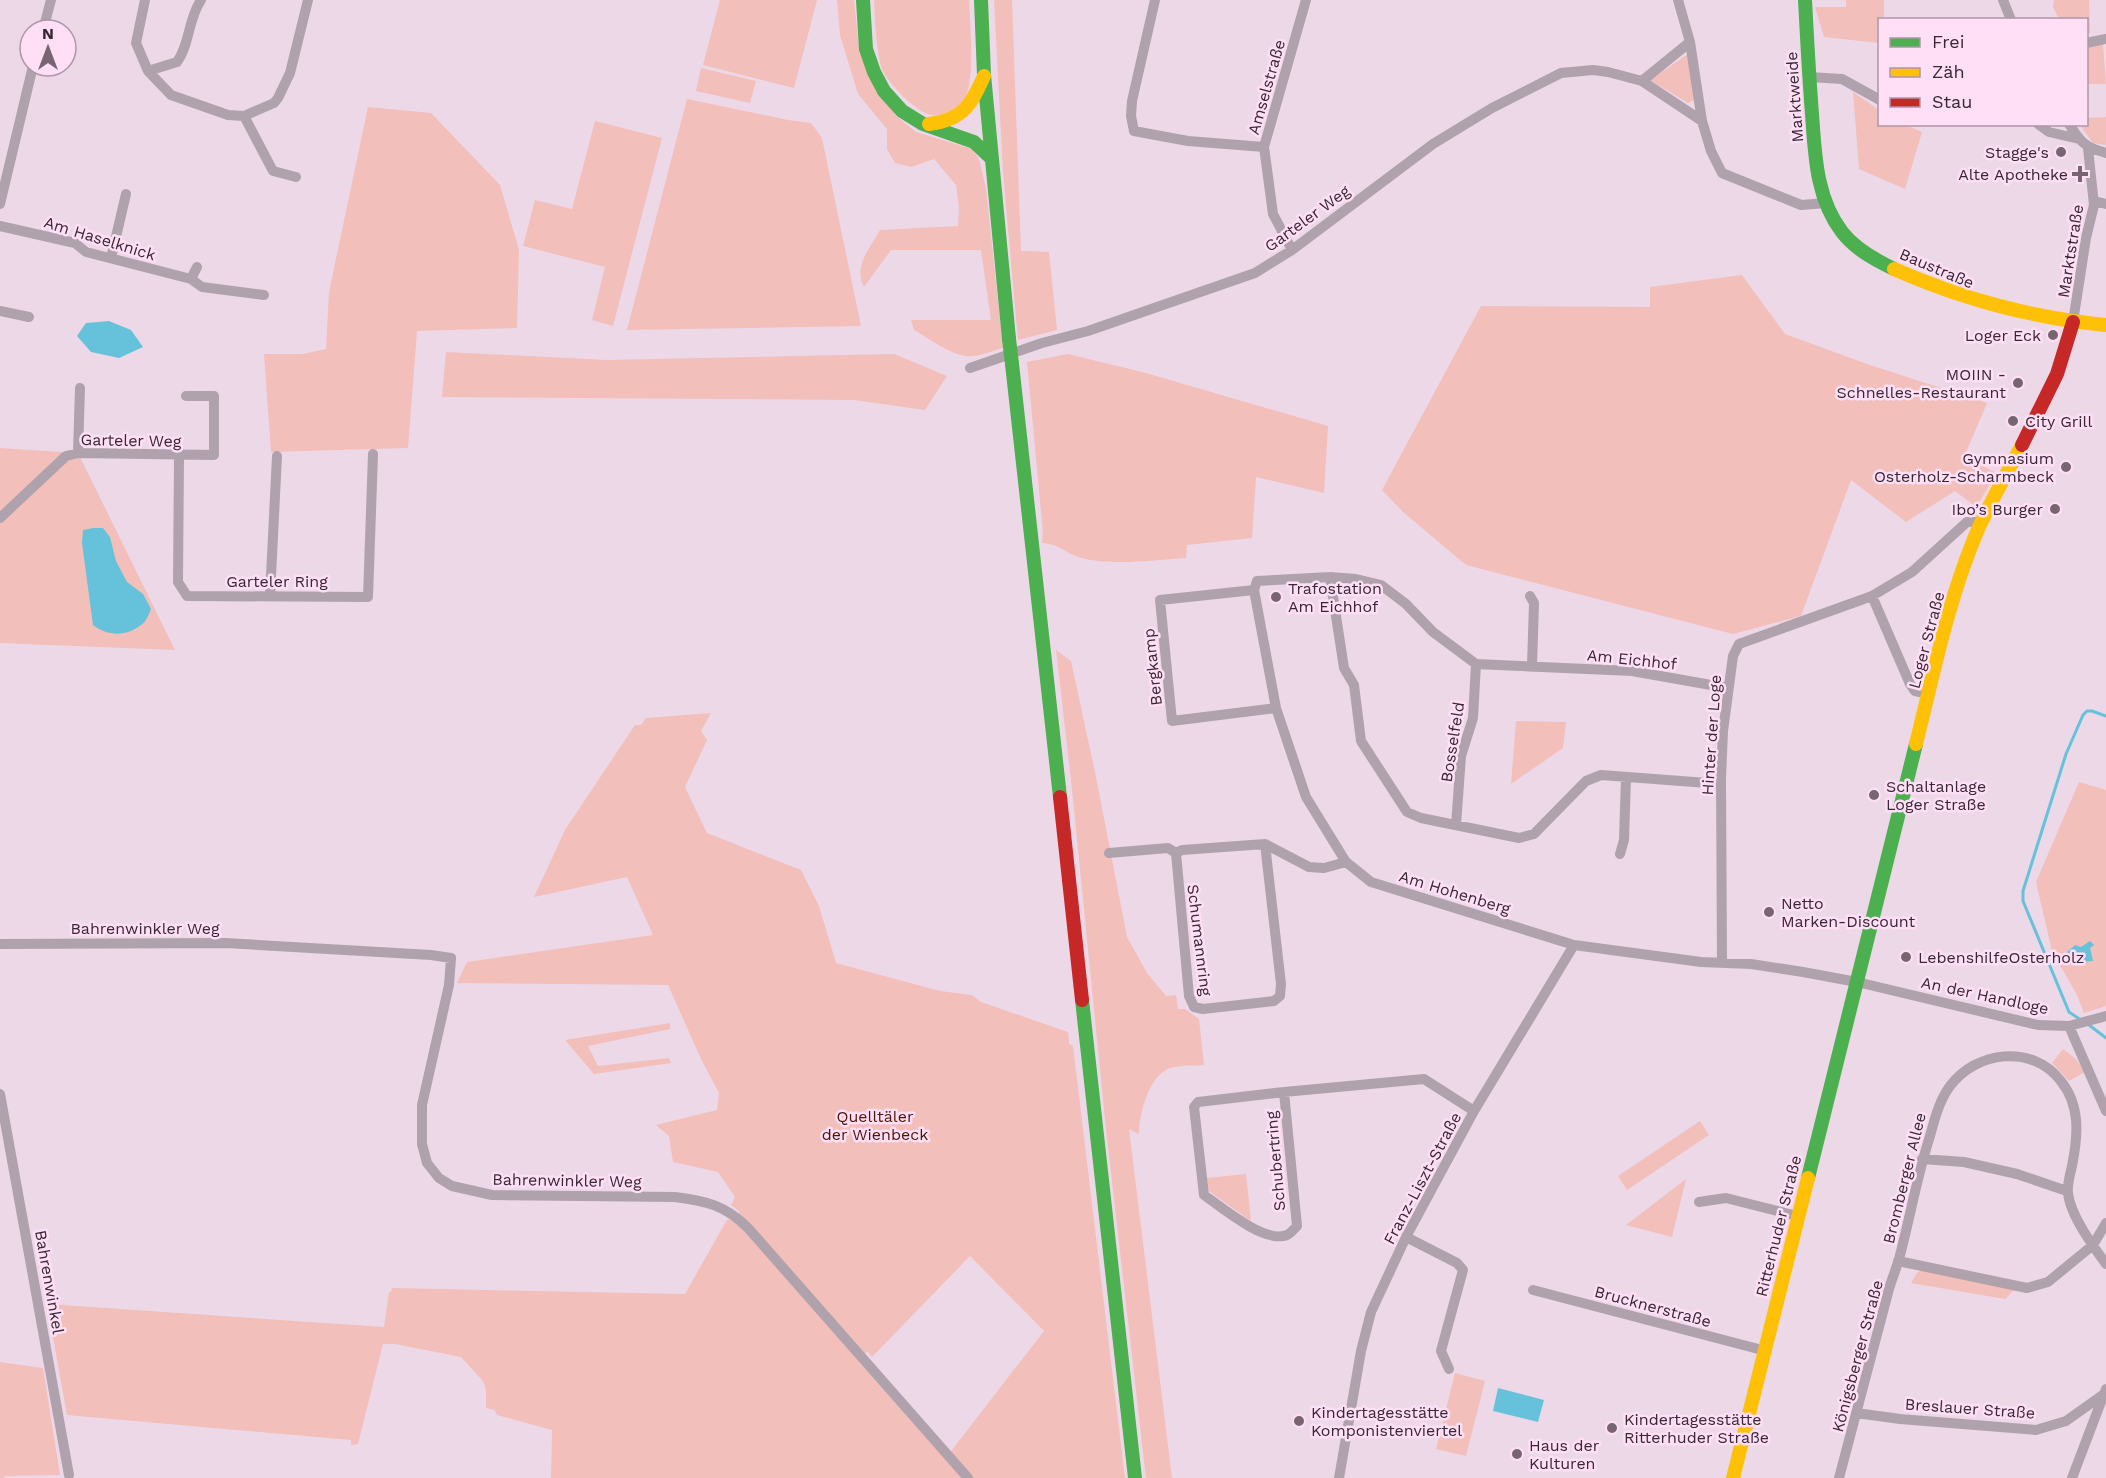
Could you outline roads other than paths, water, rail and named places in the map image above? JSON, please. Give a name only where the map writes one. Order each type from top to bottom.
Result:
[{"type":"main road","points":[[863,0],[866,49],[884,91],[902,111],[922,124],[974,142],[991,158]]},
{"type":"main road","points":[[981,0],[984,75],[1009,339],[1135,1478]]},
{"type":"main road","name":"Marktweide","points":[[1805,0],[1815,159],[1824,197]]},
{"type":"main road","points":[[922,124],[942,123],[954,119],[965,111],[984,75]]},
{"type":"main road","name":"Baustraße","points":[[1824,197],[1837,224],[1848,239],[1893,269],[1975,302],[2073,322],[2106,325]]},
{"type":"main road","name":"Loger Straße","points":[[1857,982],[1950,609],[1982,522],[2049,393],[2068,343],[2073,322]]},
{"type":"main road","name":"Ritterhuder Straße","points":[[1733,1478],[1857,982]]},
{"type":"street","points":[[46,18],[51,0]]},
{"type":"street","points":[[145,0],[136,43],[148,70],[171,95],[228,115],[244,116],[274,103],[278,98],[290,73],[308,0]]},
{"type":"street","points":[[148,70],[177,62],[182,55],[194,10],[201,0]]},
{"type":"street","points":[[1155,0],[1132,102],[1131,116],[1134,131],[1188,141],[1264,147]]},
{"type":"street","name":"Amselstraße","points":[[1292,250],[1273,214],[1264,147],[1305,0]]},
{"type":"street","points":[[1678,0],[1690,42],[1702,122],[1722,173],[1801,205],[1824,197]]},
{"type":"street","points":[[2003,0],[2010,18]]},
{"type":"street","points":[[2088,43],[2106,39]]},
{"type":"street","points":[[1642,81],[1690,42]]},
{"type":"street","name":"Garteler Weg","points":[[970,368],[1042,343],[1095,329],[1255,273],[1292,250],[1433,144],[1492,108],[1561,73],[1593,70],[1642,81],[1702,122]]},
{"type":"street","points":[[1809,77],[1842,79],[1878,99]]},
{"type":"street","points":[[0,204],[30,78]]},
{"type":"street","points":[[244,116],[273,171],[296,177]]},
{"type":"street","points":[[2041,126],[2049,132],[2079,139]]},
{"type":"street","points":[[2070,126],[2088,148],[2106,153]]},
{"type":"street","name":"Marktstraße","points":[[2073,322],[2094,201],[2088,148]]},
{"type":"street","points":[[111,258],[126,194]]},
{"type":"street","points":[[2094,201],[2106,204]]},
{"type":"street","name":"Am Haselknick","points":[[0,226],[75,243],[86,252],[190,279],[202,287],[264,295]]},
{"type":"street","points":[[190,279],[196,267]]},
{"type":"street","points":[[0,311],[29,317]]},
{"type":"street","points":[[78,453],[80,388]]},
{"type":"street","name":"Garteler Weg","points":[[0,518],[66,456],[78,453],[214,456],[214,396],[186,396]]},
{"type":"street","name":"Garteler Ring","points":[[179,456],[178,582],[187,596],[368,597],[372,454]]},
{"type":"street","points":[[270,596],[277,456]]},
{"type":"street","name":"Hinter der Loge","points":[[1722,962],[1723,731],[1733,656],[1739,644],[1872,596],[1912,572],[1966,522],[1982,522]]},
{"type":"street","points":[[1256,585],[1330,577],[1356,579],[1381,585],[1406,604],[1432,632],[1476,663]]},
{"type":"street","points":[[1330,577],[1344,668],[1354,685],[1361,741],[1407,812],[1421,818],[1519,838],[1534,834],[1586,781],[1601,775],[1721,784]]},
{"type":"street","name":"Am Hohenberg","points":[[1256,585],[1276,708],[1306,797],[1346,862],[1371,882],[1574,945],[1701,962],[1722,962],[1803,972],[1857,982]]},
{"type":"street","name":"Bergkamp","points":[[1256,585],[1160,600],[1172,721],[1276,708]]},
{"type":"street","points":[[1530,596],[1534,603],[1532,666]]},
{"type":"street","points":[[1872,596],[1910,684],[1915,691],[1929,694]]},
{"type":"street","name":"Am Eichhof","points":[[1476,663],[1632,671],[1728,688]]},
{"type":"street","name":"Bosselfeld","points":[[1456,825],[1461,756],[1473,718],[1476,663]]},
{"type":"street","points":[[1620,854],[1624,840],[1626,777]]},
{"type":"street","points":[[1109,853],[1168,848],[1176,853],[1182,850],[1265,844],[1309,867],[1324,868],[1346,862]]},
{"type":"street","name":"Schumannring","points":[[1176,853],[1189,996],[1194,1007],[1203,1009],[1274,1001],[1280,996],[1281,984],[1265,844]]},
{"type":"street","name":"Bahrenwinkler Weg","points":[[0,944],[226,943],[451,958],[449,985],[422,1105],[422,1144],[427,1163],[439,1178],[452,1186],[492,1195],[675,1197],[702,1201],[724,1208],[737,1216],[748,1228],[968,1478]]},
{"type":"street","name":"Franz-Liszt-Straße","points":[[1339,1478],[1361,1351],[1371,1312],[1406,1237],[1474,1110],[1574,945]]},
{"type":"street","name":"An der Handloge","points":[[1857,982],[2038,1025],[2072,1025],[2102,1018]]},
{"type":"street","points":[[2072,1025],[2106,1111]]},
{"type":"street","name":"Bromberger Allee","points":[[1898,1262],[1922,1159],[1938,1107],[1950,1085],[1975,1063],[2007,1056],[2027,1058],[2052,1070],[2071,1096],[2077,1119],[2076,1148],[2067,1191]]},
{"type":"street","name":"Schubertring","points":[[1284,1092],[1297,1226],[1288,1235],[1274,1237],[1244,1223],[1204,1195],[1194,1107],[1198,1102],[1284,1092],[1424,1079],[1474,1110]]},
{"type":"street","name":"Bahrenwinkel","points":[[0,1094],[69,1475]]},
{"type":"street","points":[[1922,1159],[1964,1162],[2017,1174],[2067,1191],[2071,1206],[2106,1264]]},
{"type":"street","points":[[1699,1202],[1726,1197],[1797,1216]]},
{"type":"street","name":"Königsberger Straße","points":[[1839,1478],[1898,1262],[2027,1288],[2048,1282],[2093,1245],[2106,1223]]},
{"type":"street","points":[[1406,1237],[1457,1263],[1462,1270],[1441,1351],[1449,1369]]},
{"type":"street","name":"Brucknerstraße","points":[[1533,1290],[1766,1351]]},
{"type":"street","points":[[2072,1478],[2105,1391]]},
{"type":"street","name":"Breslauer Straße","points":[[1857,1413],[1900,1419],[2036,1430],[2066,1421],[2105,1391]]},
{"type":"water","points":[[109,321],[131,330],[143,347],[119,358],[91,352],[77,336],[86,323]]},
{"type":"water","points":[[103,528],[110,537],[116,561],[127,582],[143,594],[151,609],[143,624],[129,632],[110,633],[93,625],[82,543],[83,530]]},
{"type":"water","points":[[2090,941],[2094,945],[2090,948],[2093,961],[2078,962],[2065,954],[2075,945],[2081,947]]},
{"type":"water","points":[[1498,1388],[1544,1400],[1538,1422],[1493,1411]]},
{"type":"waterway","points":[[2081,1020],[2069,1012],[2023,901],[2023,891],[2066,754],[2083,715],[2087,711],[2092,711],[2106,716]]},
{"type":"waterway","points":[[2089,1025],[2106,1038]]},
{"type":"place","name":"Stagge's","points":[[2061,152]]},
{"type":"place","name":"Alte Apotheke","points":[[2080,174]]},
{"type":"place","name":"Loger Eck","points":[[2053,335]]},
{"type":"place","name":"MOIIN - Schnelles-Restaurant","points":[[2018,383]]},
{"type":"place","name":"City Grill","points":[[2013,421]]},
{"type":"place","name":"Gymnasium Osterholz-Scharmbeck","points":[[2066,467]]},
{"type":"place","name":"Ibo’s Burger","points":[[2055,509]]},
{"type":"place","name":"Trafostation Am Eichhof","points":[[1276,597]]},
{"type":"place","name":"Schaltanlage Loger Straße","points":[[1874,795]]},
{"type":"place","name":"Netto Marken-Discount","points":[[1769,912]]},
{"type":"place","name":"LebenshilfeOsterholz","points":[[1906,957]]},
{"type":"place","name":"Kindertagesstätte Komponistenviertel","points":[[1299,1421]]},
{"type":"place","name":"Kindertagesstätte Ritterhuder Straße","points":[[1612,1428]]},
{"type":"place","name":"Haus der Kulturen","points":[[1517,1454]]},
{"type":"park label","name":"Quelltäler der Wienbeck","points":[[875,1125]]}]
